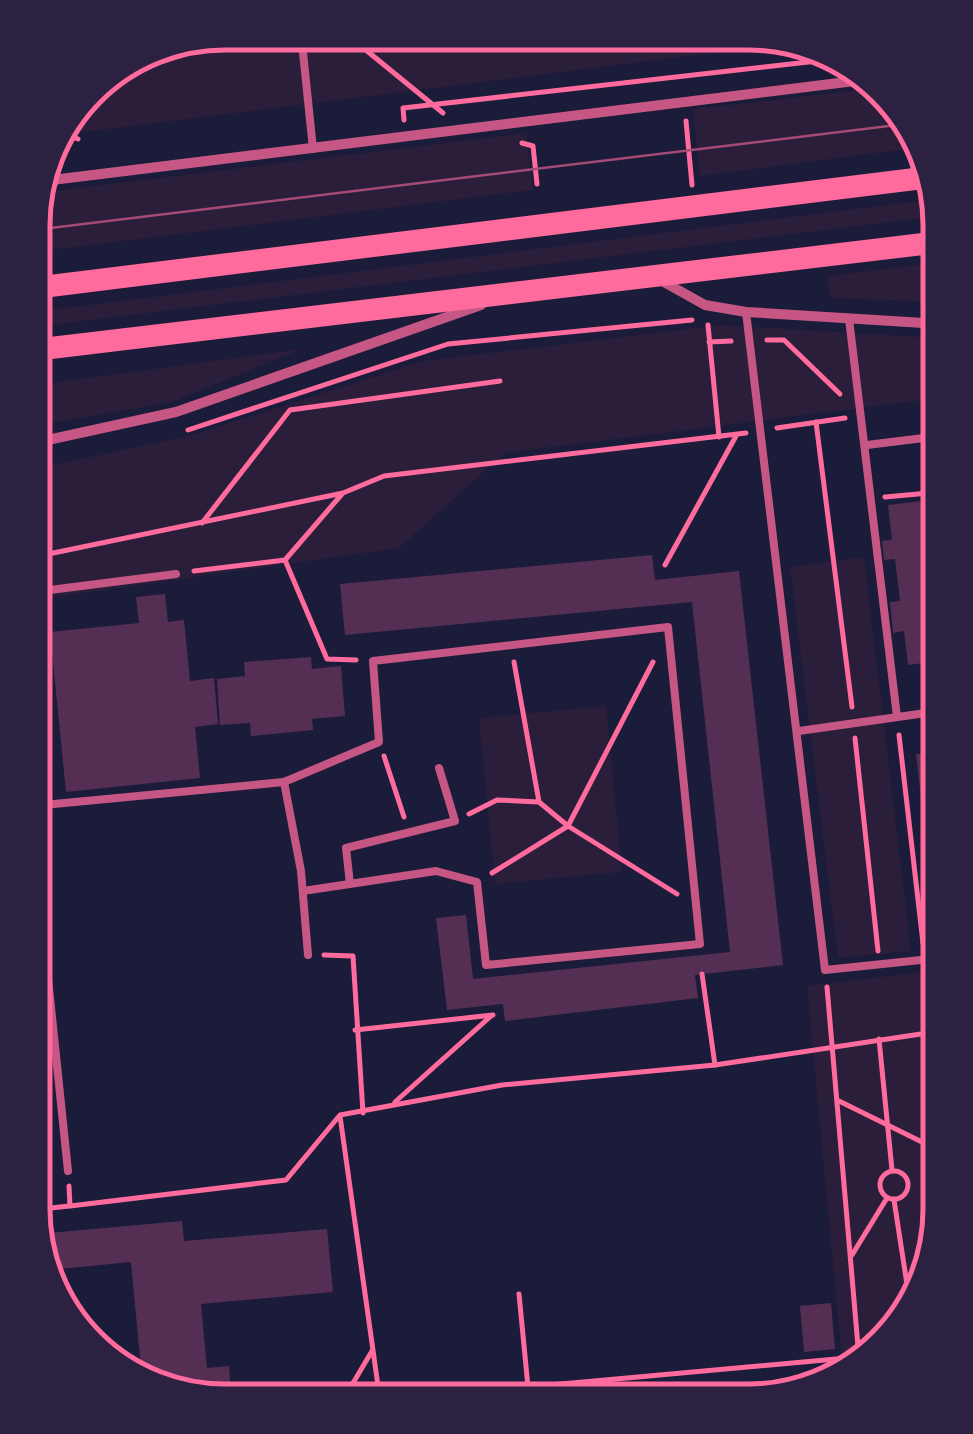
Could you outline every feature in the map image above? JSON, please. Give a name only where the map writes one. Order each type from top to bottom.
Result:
[{"type":"main road","points":[[50,286],[916,179]]},
{"type":"main road","points":[[50,348],[923,244]]},
{"type":"street","points":[[56,180],[849,82]]},
{"type":"street","points":[[652,276],[706,305],[747,317],[923,323]]},
{"type":"street","points":[[50,440],[176,412],[525,290]]},
{"type":"lane","points":[[302,50],[312,149]]},
{"type":"lane","points":[[747,317],[825,970],[923,959]]},
{"type":"lane","points":[[849,319],[897,717]]},
{"type":"lane","points":[[867,445],[923,438]]},
{"type":"lane","points":[[50,590],[176,574]]},
{"type":"lane","points":[[50,804],[284,782],[379,742],[373,661],[668,628],[700,944],[486,966],[477,882],[436,871],[303,892]]},
{"type":"lane","points":[[799,731],[923,713]]},
{"type":"lane","points":[[350,884],[346,848],[456,821],[439,768]]},
{"type":"lane","points":[[284,782],[303,892],[308,955]]},
{"type":"lane","points":[[50,998],[68,1171]]},
{"type":"path","points":[[366,50],[465,131]]},
{"type":"path","points":[[405,138],[403,108],[811,62]]},
{"type":"path","points":[[74,137],[78,139]]},
{"type":"path","points":[[516,142],[534,146],[537,184]]},
{"type":"path","points":[[176,433],[448,344],[747,317]]},
{"type":"path","points":[[710,342],[784,340],[863,415]]},
{"type":"path","points":[[200,525],[290,410],[500,381]]},
{"type":"path","points":[[50,554],[343,493],[384,476],[863,415]]},
{"type":"path","points":[[816,422],[880,964]]},
{"type":"path","points":[[665,565],[737,434]]},
{"type":"path","points":[[176,574],[285,560],[343,493]]},
{"type":"path","points":[[872,499],[923,494]]},
{"type":"path","points":[[285,560],[327,659],[373,661]]},
{"type":"path","points":[[477,882],[568,826],[630,714],[668,628]]},
{"type":"path","points":[[511,645],[539,802]]},
{"type":"path","points":[[897,717],[923,942]]},
{"type":"path","points":[[379,742],[409,832]]},
{"type":"path","points":[[456,821],[497,800],[539,802],[568,826],[696,906]]},
{"type":"path","points":[[308,955],[354,956],[355,1030],[363,1113]]},
{"type":"path","points":[[825,970],[857,1346]]},
{"type":"path","points":[[702,974],[715,1065]]},
{"type":"path","points":[[355,1030],[493,1015],[393,1104]]},
{"type":"path","points":[[50,1208],[286,1180],[340,1115],[393,1104],[502,1085],[715,1065],[923,1033]]},
{"type":"path","points":[[878,1039],[892,1170]]},
{"type":"path","points":[[839,1101],[923,1143]]},
{"type":"path","points":[[340,1115],[378,1384]]},
{"type":"path","points":[[892,1170],[879,1182],[891,1199],[907,1282]]},
{"type":"path","points":[[850,1258],[891,1199],[906,1193],[908,1184],[901,1172],[892,1170]]},
{"type":"path","points":[[68,1171],[70,1206]]},
{"type":"path","points":[[519,1294],[528,1384]]},
{"type":"path","points":[[353,1384],[373,1350]]},
{"type":"path","points":[[562,1384],[838,1360]]},
{"type":"shaded area","points":[[736,50],[77,133],[109,93],[128,79],[158,63],[191,53]]},
{"type":"shaded area","points":[[860,90],[887,118],[906,149],[700,176],[693,109]]},
{"type":"shaded area","points":[[526,133],[533,190],[50,250],[54,191]]},
{"type":"shaded area","points":[[921,201],[922,218],[50,325],[50,310]]},
{"type":"shaded area","points":[[923,264],[923,301],[830,298],[827,276]]},
{"type":"shaded area","points":[[721,325],[923,337],[923,400],[505,453],[399,548],[50,598],[50,466],[192,435],[423,361]]},
{"type":"shaded area","points":[[302,349],[172,402],[50,423],[50,383]]},
{"type":"shaded area","points":[[864,557],[911,951],[838,958],[790,567]]},
{"type":"shaded area","points":[[606,706],[622,872],[495,884],[479,718]]},
{"type":"shaded area","points":[[923,972],[920,1243],[900,1297],[887,1316],[842,1357],[807,986]]},
{"type":"building","points":[[923,501],[923,663],[908,665],[904,631],[893,633],[890,602],[900,601],[895,559],[884,560],[882,541],[892,540],[888,505]]},
{"type":"building","points":[[652,555],[655,580],[739,571],[783,965],[695,975],[698,998],[505,1021],[503,1004],[447,1010],[436,918],[466,915],[473,979],[730,952],[692,602],[345,635],[340,584]]},
{"type":"building","points":[[165,594],[168,622],[184,620],[190,681],[214,678],[218,724],[195,727],[200,778],[66,792],[50,632],[139,623],[136,597]]},
{"type":"building","points":[[311,657],[312,669],[341,666],[345,716],[312,719],[313,730],[251,736],[250,723],[220,725],[217,679],[245,676],[244,662]]},
{"type":"building","points":[[923,753],[923,814],[916,754]]},
{"type":"building","points":[[182,1221],[184,1241],[327,1229],[333,1292],[201,1304],[207,1368],[229,1366],[231,1384],[202,1383],[140,1363],[131,1262],[61,1269],[52,1233]]},
{"type":"building","points":[[831,1303],[835,1349],[804,1352],[800,1306]]},
{"type":"tram line","points":[[50,228],[892,126]]}]
